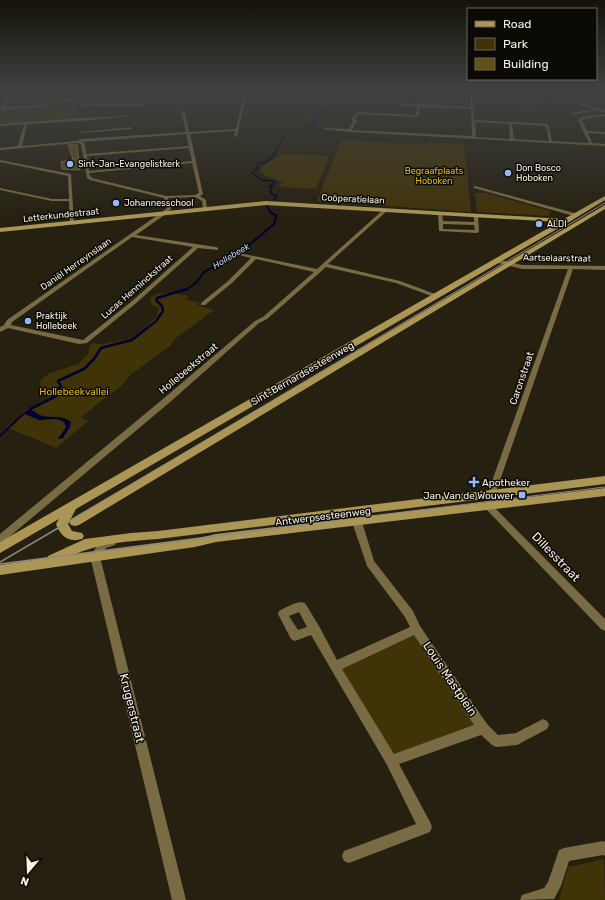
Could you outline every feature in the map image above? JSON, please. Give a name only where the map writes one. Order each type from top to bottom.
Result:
[{"type":"main road","name":"Sint-Bernardsesteenweg","points":[[0,548],[47,519],[74,505],[605,198]]},
{"type":"main road","name":"Letterkundestraat","points":[[0,230],[266,203]]},
{"type":"main road","name":"Coöperatielaan","points":[[266,203],[565,221],[577,224]]},
{"type":"main road","name":"Sint-Bernardsesteenweg","points":[[70,521],[605,207]]},
{"type":"main road","name":"Antwerpsesteenweg","points":[[0,570],[44,562],[195,543],[216,538],[357,522],[490,501],[524,489],[605,480]]},
{"type":"main road","name":"Antwerpsesteenweg","points":[[44,562],[81,540],[116,539],[173,534],[490,501],[605,492]]},
{"type":"main road","points":[[47,519],[70,521],[68,511],[74,505]]},
{"type":"main road","name":"Krugerstraat","points":[[70,521],[81,540],[95,556]]},
{"type":"street","points":[[20,147],[23,135]]},
{"type":"street","points":[[82,135],[88,177],[166,197],[196,196],[201,194],[188,135]]},
{"type":"street","points":[[0,149],[89,140],[161,135]]},
{"type":"street","points":[[421,135],[605,145]]},
{"type":"street","points":[[512,135],[512,139]]},
{"type":"street","points":[[549,135],[551,142]]},
{"type":"street","points":[[587,135],[591,144]]},
{"type":"street","points":[[85,155],[191,147]]},
{"type":"street","points":[[0,161],[70,175],[72,223]]},
{"type":"street","points":[[0,164],[6,162]]},
{"type":"street","points":[[87,172],[195,162]]},
{"type":"street","points":[[476,187],[576,215]]},
{"type":"street","points":[[0,189],[52,200],[71,200]]},
{"type":"street","points":[[196,196],[204,200],[205,209]]},
{"type":"street","points":[[164,213],[169,208],[166,197]]},
{"type":"street","name":"Hollebeekstraat","points":[[0,539],[169,398],[257,322],[265,318],[386,210]]},
{"type":"street","name":"Daniël Herreynslaan","points":[[0,330],[7,326],[9,321],[164,213]]},
{"type":"street","points":[[440,213],[441,230],[477,232],[476,215]]},
{"type":"street","points":[[440,222],[476,224]]},
{"type":"street","points":[[132,236],[216,249]]},
{"type":"street","name":"Lucas Henninckstraat","points":[[7,326],[78,342],[88,340],[133,303],[197,246]]},
{"type":"street","points":[[241,254],[318,271]]},
{"type":"street","points":[[203,304],[230,282],[255,257]]},
{"type":"street","name":"Aartselaarstraat","points":[[496,261],[522,267],[605,268]]},
{"type":"street","points":[[325,265],[398,282],[436,296]]},
{"type":"street","name":"Caronstraat","points":[[490,501],[571,268]]},
{"type":"street","name":"Dillesstraat","points":[[490,501],[605,626]]},
{"type":"street","name":"Louis Mastplein","points":[[357,522],[370,563],[409,614],[416,629],[483,728],[496,741],[517,739],[544,725]]},
{"type":"street","points":[[95,556],[103,545],[116,539]]},
{"type":"street","name":"Krugerstraat","points":[[95,556],[179,900]]},
{"type":"street","points":[[315,629],[335,667],[391,761],[425,827],[349,856]]},
{"type":"street","points":[[335,667],[416,629]]},
{"type":"street","name":"Louis Mastplein","points":[[391,761],[483,728]]},
{"type":"street","points":[[527,900],[549,894],[554,886],[564,855],[603,848],[605,849]]},
{"type":"green space","name":"Begraafplaats Hoboken","points":[[341,140],[426,145],[427,142],[464,144],[471,212],[317,201]]},
{"type":"green space","points":[[284,153],[329,156],[316,189],[280,187],[282,182],[260,172],[263,166]]},
{"type":"green space","points":[[475,193],[485,193],[551,211],[549,216],[477,212]]},
{"type":"green space","name":"Hollebeekvallei","points":[[174,293],[189,296],[185,299],[200,303],[197,305],[214,310],[176,338],[170,346],[130,375],[121,386],[81,417],[88,421],[56,448],[6,427],[29,408],[49,397],[39,394],[41,379],[50,373],[78,364],[89,353],[89,347],[93,343],[104,344],[133,338],[156,317],[159,308],[151,304],[150,298],[158,294]]},
{"type":"green space","points":[[416,629],[483,728],[391,761],[335,667]]},
{"type":"green space","points":[[604,859],[605,900],[559,900],[568,867]]},
{"type":"shaded area","points":[[28,410],[47,417],[66,419],[71,422],[70,427],[63,438],[58,439],[66,427],[64,422],[56,419],[39,420],[25,414],[0,437],[0,435],[16,419]]},
{"type":"building","points":[[68,145],[77,145],[80,170],[62,169],[61,162],[73,159]]},
{"type":"waterway","name":"Hollebeek","points":[[281,144],[285,138],[282,136],[283,135]]},
{"type":"waterway","name":"Hollebeek","points":[[274,200],[277,196],[272,194],[270,191],[272,188],[269,186],[274,185],[274,181],[262,180],[252,173],[257,169],[258,164],[266,162],[275,155],[274,154],[277,150],[276,147],[281,143]]},
{"type":"waterway","name":"Hollebeek","points":[[186,290],[197,282],[204,272],[221,263],[224,258],[240,252],[241,249],[248,246],[275,223],[276,215],[271,213],[268,208]]},
{"type":"waterway","name":"Hollebeek","points":[[58,394],[57,390],[61,386],[58,381],[84,369],[94,359],[101,348],[132,340],[156,321],[163,311],[162,306],[156,300],[157,298],[187,289]]},
{"type":"waterway","name":"Hollebeek","points":[[31,412],[30,409],[58,394]]},
{"type":"tram line","points":[[63,525],[605,203]]},
{"type":"tram line","points":[[306,524],[605,487]]},
{"type":"tram line","points":[[0,562],[65,524]]},
{"type":"tram line","points":[[0,564],[306,524]]},
{"type":"tram line","points":[[299,525],[306,524]]},
{"type":"place","name":"Sint-Jan-Evangelistkerk","points":[[70,164]]},
{"type":"place","name":"Don Bosco Hoboken","points":[[508,173]]},
{"type":"place","name":"Johannesschool","points":[[116,203]]},
{"type":"place","name":"ALDI","points":[[539,224]]},
{"type":"place","name":"Praktijk Hollebeek","points":[[28,321]]},
{"type":"place","name":"Apotheker","points":[[474,482]]},
{"type":"place","name":"Jan Van de Wouwer","points":[[522,495]]}]
